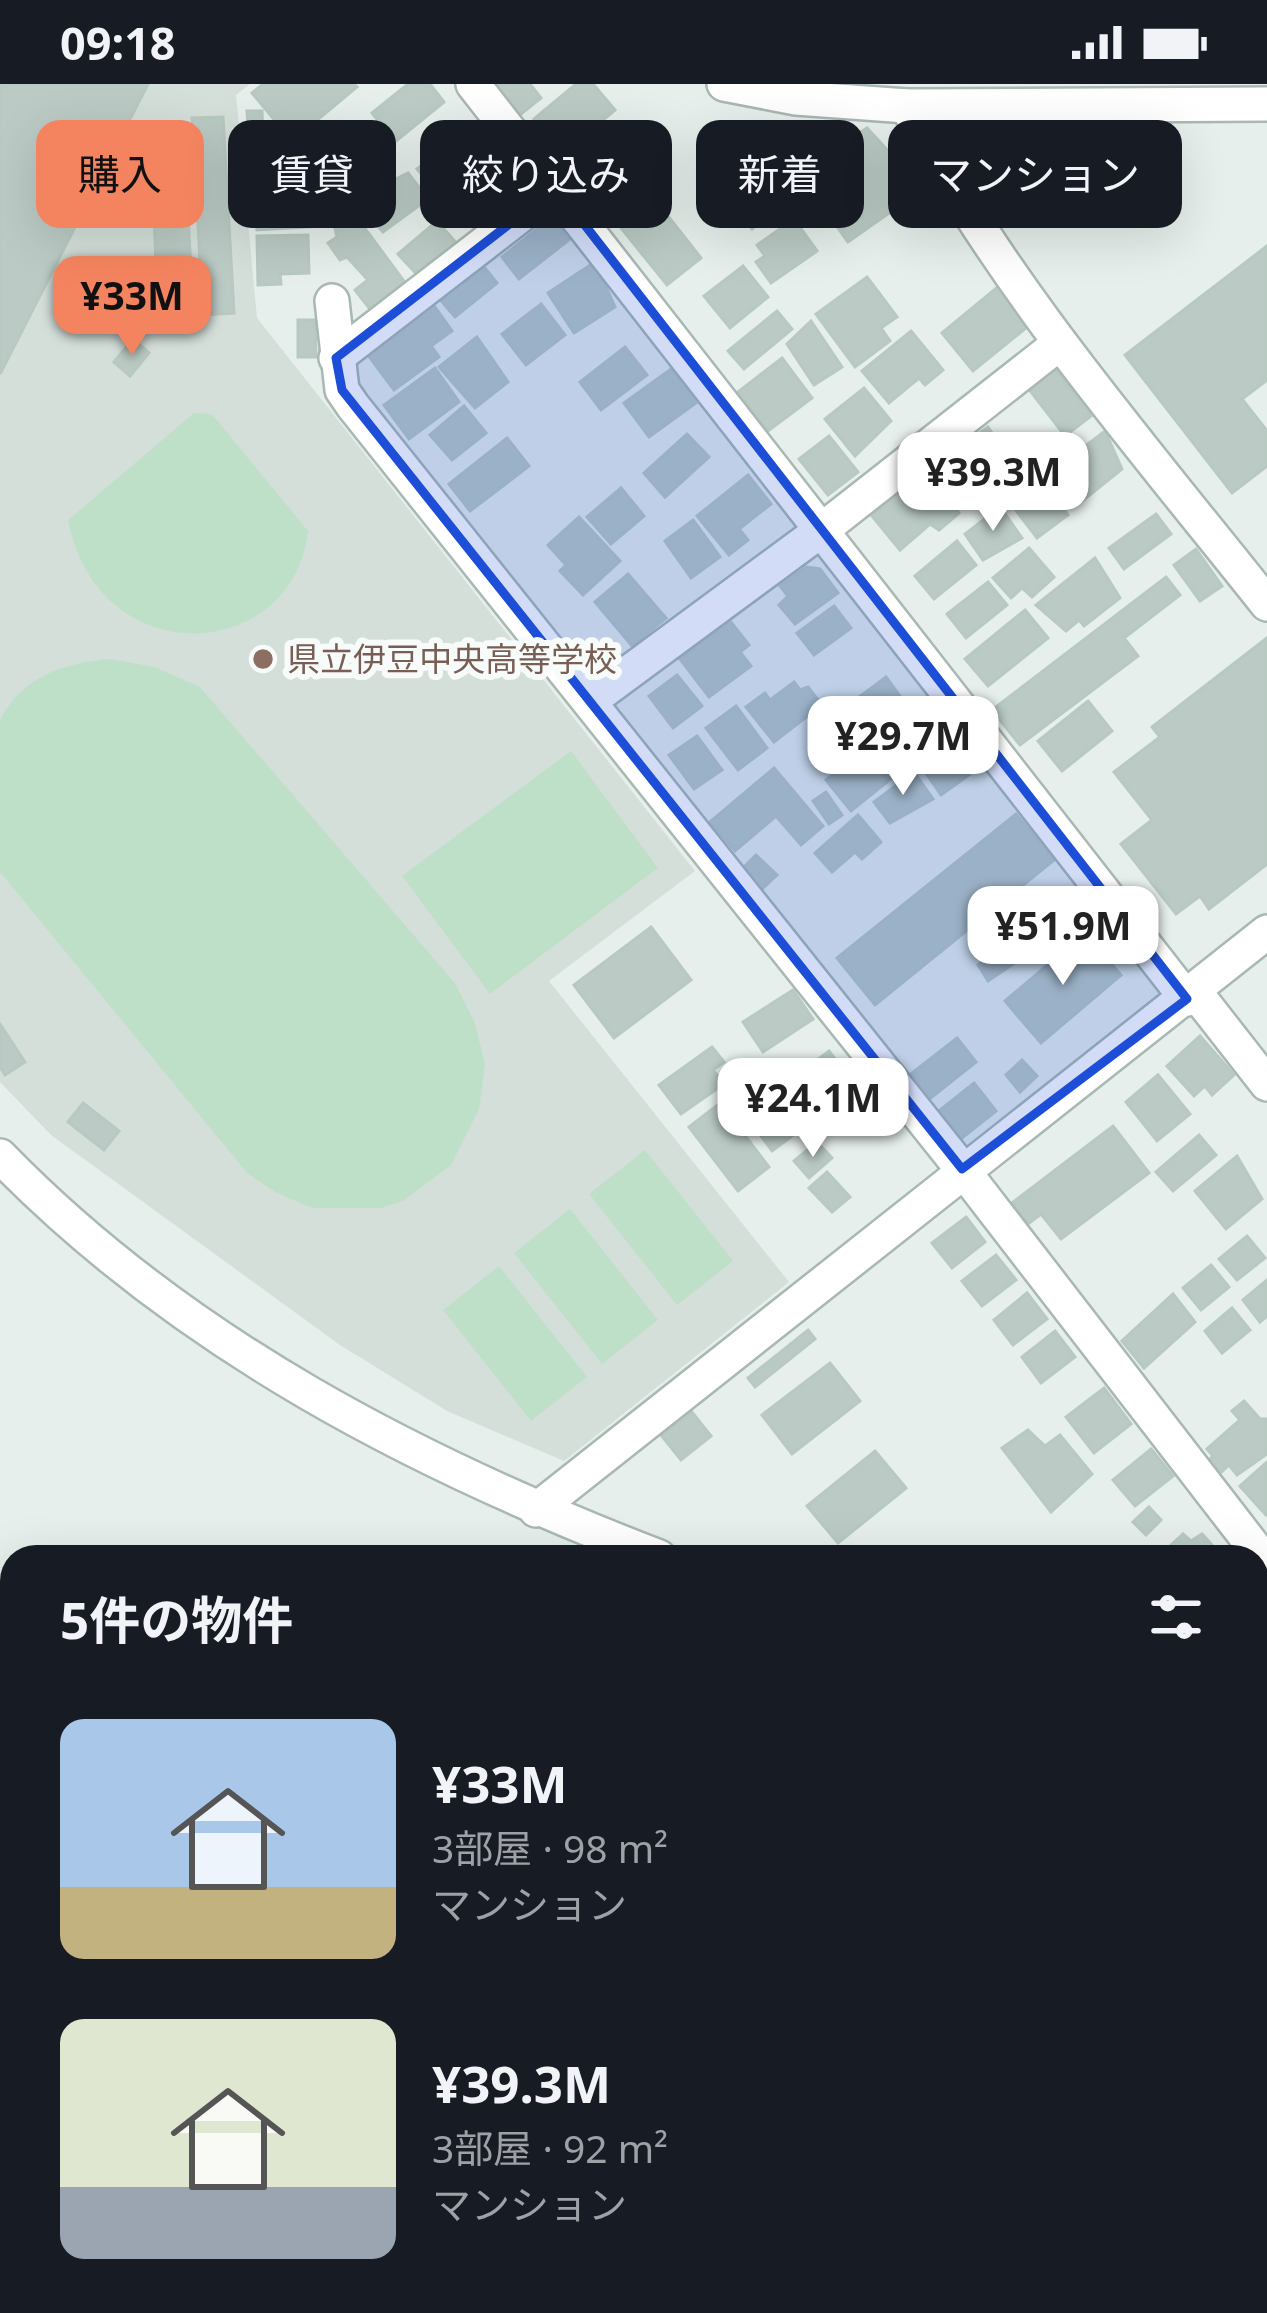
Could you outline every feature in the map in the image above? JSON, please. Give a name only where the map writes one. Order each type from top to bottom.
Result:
[{"type":"street","points":[[473,84],[502,120]]},
{"type":"street","points":[[724,84],[796,98],[907,106],[1267,104]]},
{"type":"street","points":[[907,106],[936,161],[1060,343],[1267,604]]},
{"type":"street","points":[[336,358],[504,228]]},
{"type":"street","points":[[587,228],[1191,996],[1267,1084]]},
{"type":"street","points":[[332,302],[342,390],[353,406],[962,1169],[1252,1545]]},
{"type":"street","points":[[590,701],[823,529],[1060,343]]},
{"type":"street","points":[[536,1510],[1267,932]]},
{"type":"street","points":[[0,1156],[152,1289],[253,1359],[424,1459],[628,1545]]},
{"type":"highlighted area","points":[[556,188],[1187,999],[962,1169],[342,390],[336,358]]},
{"type":"shaded area","name":"県立伊豆中央高等学校","points":[[0,84],[250,84],[236,95],[238,120],[228,120],[228,228],[249,228],[257,318],[695,871],[549,981],[789,1282],[564,1461],[447,1411],[340,1345],[51,1135],[0,1082]]},
{"type":"green space","points":[[194,413],[212,414],[308,531],[295,575],[268,607],[233,627],[194,634],[153,627],[116,606],[86,570],[68,520]]},
{"type":"green space","points":[[110,659],[155,667],[200,687],[455,983],[475,1023],[485,1065],[479,1109],[451,1165],[403,1201],[381,1208],[312,1208],[247,1173],[0,872],[0,720],[20,692],[46,674]]},
{"type":"green space","points":[[571,751],[658,868],[490,994],[402,876]]},
{"type":"green space","points":[[645,1150],[733,1261],[677,1305],[589,1194]]},
{"type":"green space","points":[[570,1209],[658,1320],[602,1364],[514,1253]]},
{"type":"green space","points":[[499,1266],[587,1377],[531,1421],[443,1310]]},
{"type":"building","points":[[0,84],[148,84],[130,120],[36,120],[36,228],[75,228],[0,374]]},
{"type":"building","points":[[263,84],[357,87],[317,120],[274,120],[252,93]]},
{"type":"building","points":[[408,84],[430,84],[444,102],[396,141],[396,120],[378,120],[372,113]]},
{"type":"building","points":[[489,84],[530,84],[541,98],[516,118]]},
{"type":"building","points":[[576,84],[593,84],[615,110],[603,120],[534,119]]},
{"type":"building","points":[[247,111],[262,111],[262,120],[248,120]]},
{"type":"building","points":[[223,117],[234,313],[203,315],[198,228],[204,228],[204,120],[192,118]]},
{"type":"building","points":[[864,130],[888,151],[888,214],[848,242],[838,228],[864,228]]},
{"type":"building","points":[[408,173],[420,189],[420,205],[396,222],[396,179]]},
{"type":"building","points":[[672,221],[701,258],[667,285],[621,228],[672,228]]},
{"type":"building","points":[[155,228],[189,228],[193,310],[158,311]]},
{"type":"building","points":[[365,228],[409,288],[373,313],[355,290],[368,280],[347,257],[340,260],[328,243],[337,237],[335,229]]},
{"type":"building","points":[[429,228],[443,228],[460,247],[422,280],[398,254]]},
{"type":"building","points":[[538,228],[561,228],[570,239],[519,279],[502,257]]},
{"type":"building","points":[[781,228],[800,228],[817,251],[771,283],[756,262],[765,256],[757,245]]},
{"type":"building","points":[[308,235],[309,273],[280,274],[281,284],[258,285],[257,236]]},
{"type":"building","points":[[1267,246],[1267,380],[1242,399],[1267,431],[1267,466],[1232,493],[1125,355]]},
{"type":"building","points":[[480,262],[497,283],[455,317],[438,297]]},
{"type":"building","points":[[595,262],[615,307],[574,333],[548,293]]},
{"type":"building","points":[[743,266],[768,297],[730,328],[704,296]]},
{"type":"building","points":[[867,277],[897,317],[881,328],[890,341],[855,367],[816,314]]},
{"type":"building","points":[[1000,285],[1032,323],[973,371],[942,333]]},
{"type":"building","points":[[541,304],[565,335],[526,365],[502,334]]},
{"type":"building","points":[[435,307],[452,331],[431,346],[439,357],[394,390],[368,355]]},
{"type":"building","points":[[777,311],[792,329],[744,369],[728,351]]},
{"type":"building","points":[[298,320],[315,320],[316,357],[298,357]]},
{"type":"building","points":[[811,321],[842,367],[814,385],[787,344]]},
{"type":"building","points":[[911,331],[943,370],[925,385],[919,378],[889,403],[862,371]]},
{"type":"building","points":[[477,337],[508,382],[475,408],[439,367]]},
{"type":"building","points":[[133,339],[149,353],[130,376],[114,362]]},
{"type":"building","points":[[625,347],[647,375],[601,410],[580,382]]},
{"type":"building","points":[[782,358],[812,398],[768,431],[738,392]]},
{"type":"building","points":[[435,368],[459,402],[409,439],[384,405]]},
{"type":"building","points":[[1054,368],[1091,416],[1065,436],[1028,388]]},
{"type":"building","points":[[671,369],[696,403],[649,437],[624,403]]},
{"type":"building","points":[[864,388],[891,421],[855,456],[825,419]]},
{"type":"building","points":[[464,406],[486,433],[452,460],[430,435]]},
{"type":"building","points":[[988,427],[1012,462],[973,490],[949,456]]},
{"type":"building","points":[[1105,431],[1122,469],[1081,502],[1055,469]]},
{"type":"building","points":[[687,434],[709,457],[665,497],[644,473]]},
{"type":"building","points":[[829,436],[858,472],[828,495],[799,459]]},
{"type":"building","points":[[507,438],[529,466],[470,511],[449,484]]},
{"type":"building","points":[[748,475],[771,504],[739,529],[748,540],[729,555],[697,516]]},
{"type":"building","points":[[920,477],[928,485],[933,480],[959,513],[939,530],[930,524],[900,550],[872,516]]},
{"type":"building","points":[[1042,480],[1068,515],[1037,538],[1011,504]]},
{"type":"building","points":[[621,488],[644,516],[611,544],[587,517]]},
{"type":"building","points":[[1000,507],[1022,538],[983,560],[965,534]]},
{"type":"building","points":[[1156,514],[1171,534],[1124,569],[1109,548]]},
{"type":"building","points":[[579,517],[620,561],[583,595],[560,571],[566,565],[548,545]]},
{"type":"building","points":[[693,520],[720,557],[691,578],[665,541]]},
{"type":"building","points":[[957,541],[976,565],[934,599],[915,576]]},
{"type":"building","points":[[1029,548],[1054,577],[1032,597],[1022,588],[1011,598],[993,578]]},
{"type":"building","points":[[1196,549],[1222,586],[1200,601],[1174,565]]},
{"type":"building","points":[[1095,558],[1120,598],[1084,626],[1079,620],[1066,631],[1036,605]]},
{"type":"building","points":[[806,567],[820,569],[838,593],[795,624],[779,605],[788,596],[780,586]]},
{"type":"building","points":[[628,574],[666,618],[632,646],[595,602]]},
{"type":"building","points":[[1166,577],[1180,595],[1124,638],[1138,656],[1020,745],[992,710]]},
{"type":"building","points":[[988,582],[1007,605],[966,638],[947,614]]},
{"type":"building","points":[[834,606],[851,628],[814,655],[797,633]]},
{"type":"building","points":[[1025,610],[1048,638],[988,686],[965,659]]},
{"type":"building","points":[[730,621],[749,645],[740,652],[751,666],[709,697],[680,659]]},
{"type":"building","points":[[1267,638],[1267,864],[1209,909],[1200,896],[1176,914],[1121,844],[1152,820],[1114,772],[1160,737],[1152,727]]},
{"type":"building","points":[[677,675],[702,706],[673,728],[649,696]]},
{"type":"building","points":[[886,677],[902,699],[859,731],[843,709]]},
{"type":"building","points":[[794,682],[800,690],[808,687],[822,705],[774,742],[746,707],[765,693],[770,700]]},
{"type":"building","points":[[1088,701],[1112,731],[1062,771],[1038,741]]},
{"type":"building","points":[[736,706],[767,748],[738,770],[706,728]]},
{"type":"building","points":[[893,726],[918,757],[851,811],[826,780]]},
{"type":"building","points":[[697,736],[722,770],[694,789],[669,755]]},
{"type":"building","points":[[949,747],[969,775],[941,795],[921,766]]},
{"type":"building","points":[[774,768],[823,826],[801,845],[776,816],[735,851],[710,822]]},
{"type":"building","points":[[914,772],[933,799],[890,823],[874,802]]},
{"type":"building","points":[[826,792],[842,815],[829,824],[813,801]]},
{"type":"building","points":[[1016,814],[1054,860],[875,1005],[837,958]]},
{"type":"building","points":[[858,815],[881,842],[862,859],[855,852],[832,872],[815,853]]},
{"type":"building","points":[[756,855],[777,875],[761,890],[740,871]]},
{"type":"building","points":[[1054,898],[1067,915],[1033,941],[1019,925]]},
{"type":"building","points":[[651,927],[691,980],[614,1038],[574,985]]},
{"type":"building","points":[[1012,930],[1028,954],[988,981],[978,965],[991,956],[986,948]]},
{"type":"building","points":[[1085,933],[1121,975],[1041,1043],[1005,1001]]},
{"type":"building","points":[[793,990],[813,1019],[763,1052],[743,1022]]},
{"type":"building","points":[[0,1024],[25,1062],[5,1075],[0,1067]]},
{"type":"building","points":[[1200,1036],[1234,1075],[1212,1095],[1205,1086],[1194,1096],[1167,1066]]},
{"type":"building","points":[[957,1038],[976,1062],[927,1101],[907,1077]]},
{"type":"building","points":[[712,1047],[724,1062],[713,1070],[724,1084],[681,1114],[659,1085]]},
{"type":"building","points":[[829,1051],[858,1090],[825,1113],[797,1075]]},
{"type":"building","points":[[1022,1060],[1037,1076],[1020,1092],[1006,1075]]},
{"type":"building","points":[[1158,1075],[1190,1114],[1157,1141],[1126,1102]]},
{"type":"building","points":[[974,1083],[996,1111],[957,1142],[935,1114]]},
{"type":"building","points":[[775,1098],[783,1109],[791,1103],[807,1125],[772,1151],[748,1118]]},
{"type":"building","points":[[83,1103],[119,1131],[104,1150],[68,1122]]},
{"type":"building","points":[[720,1103],[769,1167],[738,1191],[689,1127]]},
{"type":"building","points":[[1113,1126],[1149,1173],[1061,1239],[1041,1214],[1028,1224],[1012,1203]]},
{"type":"building","points":[[1199,1135],[1216,1155],[1173,1191],[1156,1172]]},
{"type":"building","points":[[817,1142],[832,1158],[809,1178],[794,1161]]},
{"type":"building","points":[[1237,1156],[1262,1199],[1226,1229],[1195,1191]]},
{"type":"building","points":[[827,1172],[850,1197],[832,1212],[809,1188]]},
{"type":"building","points":[[966,1217],[985,1242],[952,1268],[932,1243]]},
{"type":"building","points":[[1247,1236],[1265,1258],[1237,1280],[1219,1259]]},
{"type":"building","points":[[996,1255],[1016,1280],[982,1306],[962,1281]]},
{"type":"building","points":[[1211,1265],[1229,1287],[1201,1310],[1183,1288]]},
{"type":"building","points":[[1267,1280],[1267,1316],[1260,1322],[1243,1300]]},
{"type":"building","points":[[1027,1293],[1047,1319],[1013,1345],[994,1320]]},
{"type":"building","points":[[1173,1294],[1195,1322],[1144,1368],[1122,1341]]},
{"type":"building","points":[[1232,1308],[1250,1330],[1222,1353],[1205,1331]]},
{"type":"building","points":[[808,1330],[815,1339],[755,1387],[748,1378]]},
{"type":"building","points":[[1055,1331],[1075,1357],[1041,1383],[1022,1357]]},
{"type":"building","points":[[830,1363],[860,1401],[792,1454],[762,1415]]},
{"type":"building","points":[[1104,1388],[1131,1424],[1094,1453],[1066,1417]]},
{"type":"building","points":[[1244,1401],[1260,1419],[1267,1419],[1267,1454],[1237,1475],[1229,1465],[1215,1478],[1204,1465],[1213,1456],[1207,1449],[1240,1420],[1232,1411]]},
{"type":"building","points":[[691,1411],[711,1436],[681,1460],[661,1435]]},
{"type":"building","points":[[1028,1430],[1045,1446],[1060,1435],[1092,1474],[1051,1512],[1002,1448]]},
{"type":"building","points":[[1151,1449],[1173,1476],[1135,1506],[1113,1480]]},
{"type":"building","points":[[875,1451],[906,1488],[838,1543],[807,1506]]},
{"type":"building","points":[[1266,1463],[1267,1514],[1266,1515],[1240,1486]]},
{"type":"building","points":[[1149,1507],[1161,1520],[1146,1535],[1133,1522]]},
{"type":"building","points":[[1183,1534],[1191,1541],[1202,1534],[1212,1545],[1171,1545]]},
{"type":"place","name":"県立伊豆中央高等学校","points":[[263,659]]}]
